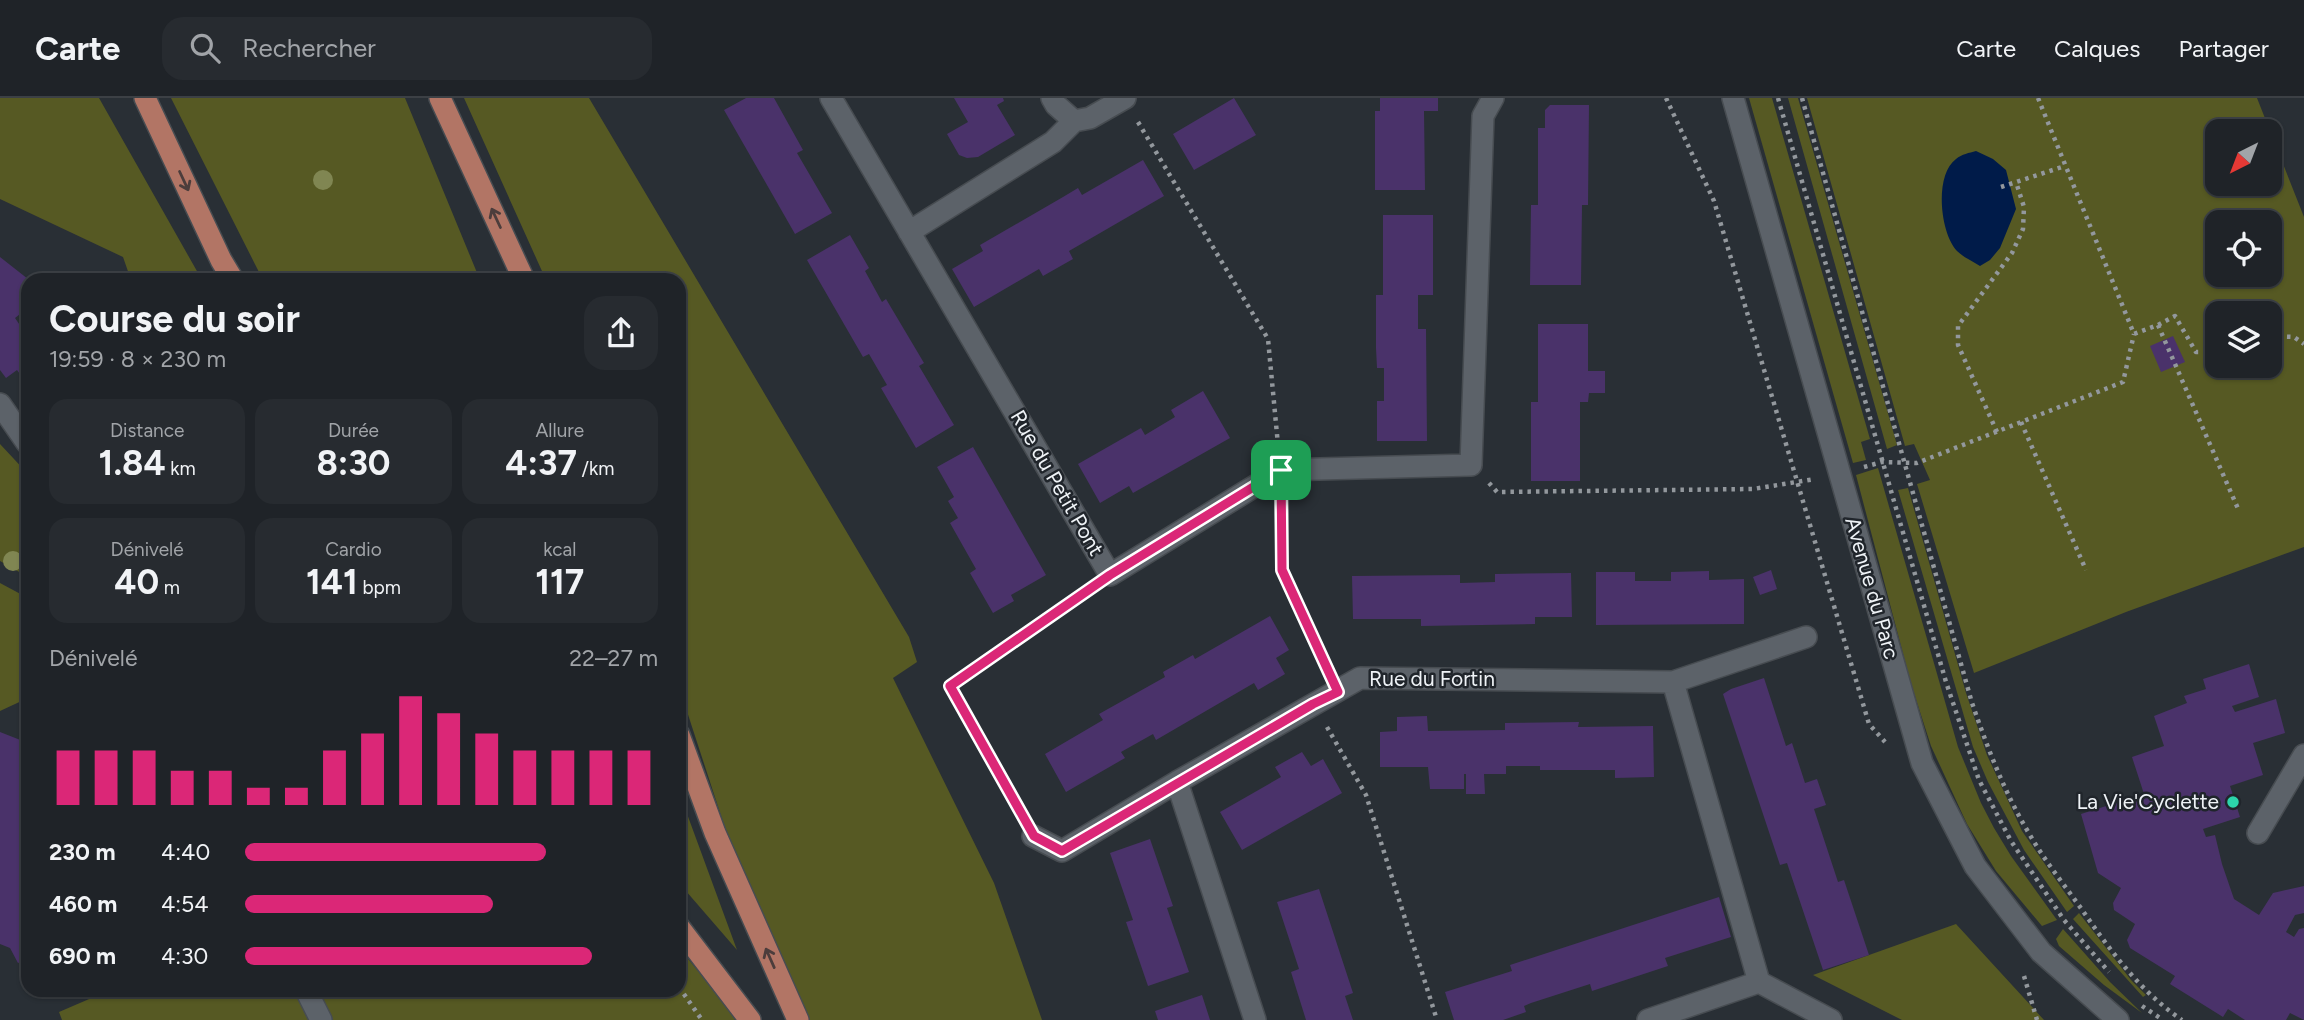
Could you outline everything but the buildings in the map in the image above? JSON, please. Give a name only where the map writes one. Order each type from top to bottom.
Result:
[{"type":"main road","points":[[145,98],[229,273]]},
{"type":"main road","points":[[440,98],[521,273]]},
{"type":"main road","points":[[686,754],[715,833],[798,1020]]},
{"type":"main road","points":[[686,936],[750,1020]]},
{"type":"street","name":"Rue du Petit Pont","points":[[831,98],[1110,575],[1281,470]]},
{"type":"street","points":[[1052,98],[1074,121]]},
{"type":"street","points":[[909,232],[1053,142],[1074,121],[1090,118],[1124,98]]},
{"type":"street","points":[[1281,470],[1471,465],[1483,116],[1493,98]]},
{"type":"street","name":"Avenue du Parc","points":[[1733,98],[1922,763],[1975,866],[2041,952],[2118,1020]]},
{"type":"street","points":[[0,404],[21,434]]},
{"type":"street","name":"Rue du Fortin","points":[[1034,836],[1062,851],[1360,678],[1673,682],[1806,638]]},
{"type":"street","points":[[1673,682],[1759,982],[1831,1020]]},
{"type":"street","points":[[2258,833],[2304,755]]},
{"type":"street","points":[[1177,782],[1255,1020]]},
{"type":"street","points":[[1648,1020],[1759,982]]},
{"type":"street","points":[[310,997],[321,1020]]},
{"type":"path","points":[[1124,98],[1268,339],[1281,470],[1282,570],[1338,692]]},
{"type":"path","points":[[1666,98],[1714,201],[1868,724],[1887,745]]},
{"type":"path","points":[[1778,98],[1946,682],[1979,780],[2011,841],[2064,920],[2111,974]]},
{"type":"path","points":[[1802,98],[1972,703],[1985,741],[2030,836],[2114,953],[2149,994],[2182,1020]]},
{"type":"path","points":[[1471,465],[1496,492],[1753,489],[1798,483],[1882,462],[1917,463],[2123,382],[2134,334],[2038,98]]},
{"type":"path","points":[[2001,187],[2064,166]]},
{"type":"path","points":[[1997,432],[1958,345],[1958,326],[2012,253],[2023,229],[2024,207],[2016,182]]},
{"type":"path","points":[[2134,334],[2175,316],[2196,352],[2205,352]]},
{"type":"path","points":[[2158,325],[2239,511]]},
{"type":"path","points":[[2282,336],[2294,337],[2304,344]]},
{"type":"path","points":[[2021,422],[2086,570]]},
{"type":"path","points":[[1034,836],[950,686],[1110,575]]},
{"type":"path","points":[[1313,704],[1366,795],[1437,1020]]},
{"type":"path","points":[[686,997],[702,1020]]},
{"type":"path","points":[[2136,1000],[2163,1020]]},
{"type":"green space","points":[[0,98],[99,98],[198,273],[129,273],[123,257],[0,199]]},
{"type":"green space","points":[[171,98],[405,98],[477,273],[259,273]]},
{"type":"green space","points":[[464,98],[589,98],[909,637],[917,662],[893,678],[994,883],[1042,1020],[806,1020],[743,883],[686,708],[686,273],[543,273]]},
{"type":"green space","points":[[1749,98],[1772,98],[1870,439],[1861,442],[1866,460],[1853,463]]},
{"type":"green space","points":[[1788,98],[1798,98],[1897,445],[1887,449]]},
{"type":"green space","points":[[1807,98],[2257,98],[2265,119],[2205,119],[2205,196],[2282,196],[2282,161],[2304,217],[2304,547],[2126,612],[1974,673],[1917,484],[1930,480],[1914,444],[1905,446]]},
{"type":"green space","points":[[0,444],[21,466],[21,573],[0,561]]},
{"type":"green space","points":[[1878,468],[1958,747],[1994,828],[2057,920],[2042,926],[1996,871],[1967,824],[1931,746],[1911,684],[1856,475]]},
{"type":"green space","points":[[1908,488],[1966,693],[1987,755],[2022,831],[2074,906],[2067,912],[2024,850],[1973,747],[1898,490]]},
{"type":"green space","points":[[0,583],[21,594],[21,701],[0,711]]},
{"type":"green space","points":[[686,811],[737,950],[686,891]]},
{"type":"green space","points":[[2079,913],[2131,980],[2146,995],[2143,997],[2073,919]]},
{"type":"green space","points":[[1956,924],[2044,1020],[1902,1020],[1813,975]]},
{"type":"green space","points":[[2063,929],[2142,1013],[2059,946],[2056,939]]},
{"type":"green space","points":[[686,956],[728,1007],[735,1020],[62,1020],[59,1012],[94,997],[686,997]]},
{"type":"water","points":[[1976,151],[1993,159],[2006,170],[2016,209],[2000,248],[1990,260],[1980,266],[1959,253],[1951,243],[1943,218],[1942,204],[1944,178],[1949,167],[1958,157]]},
{"type":"place","name":"La Vie'Cyclette","points":[[2233,802]]},
{"type":"route","points":[[1281,470],[1282,570],[1338,692],[1177,782],[1062,851],[1034,836],[950,686],[1110,575],[1281,470]]}]
